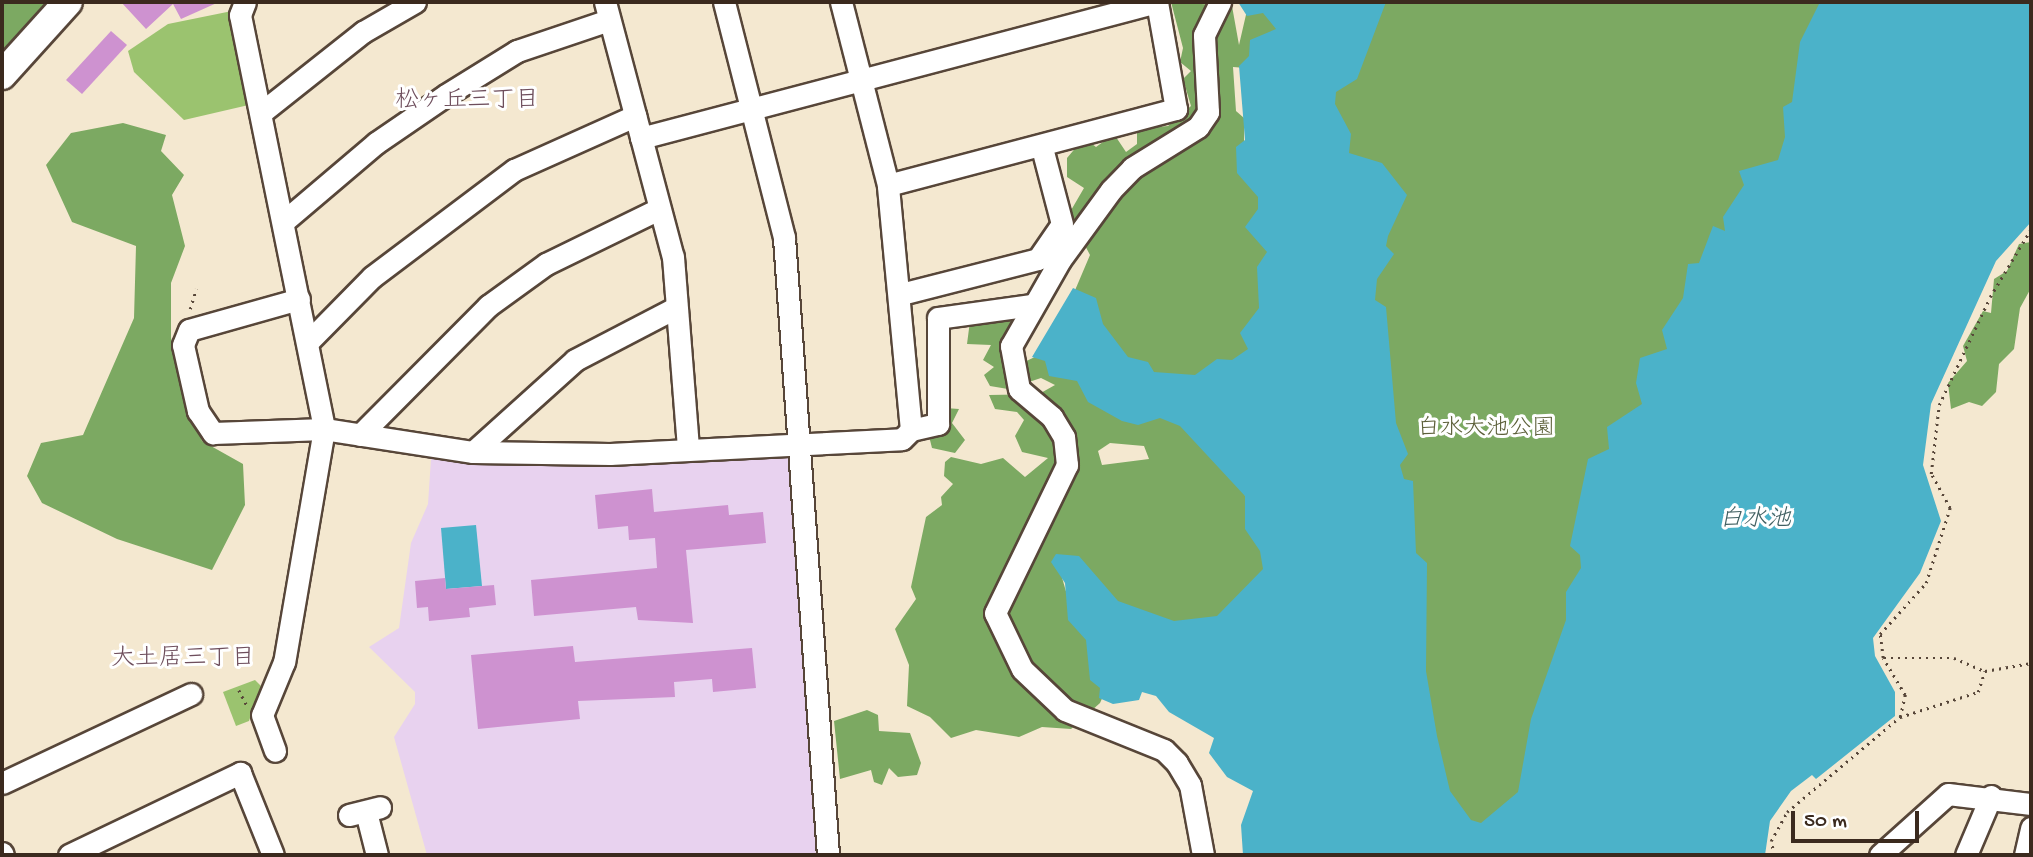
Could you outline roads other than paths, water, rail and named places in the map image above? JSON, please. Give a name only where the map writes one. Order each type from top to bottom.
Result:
[{"type":"main road","points":[[2,75],[68,2]]},
{"type":"street","points":[[245,2],[240,15],[262,112],[324,429],[284,662],[262,715],[275,751]]},
{"type":"street","points":[[262,112],[363,32],[415,2]]},
{"type":"street","points":[[724,2],[784,238],[828,855]]},
{"type":"street","points":[[841,2],[888,185],[901,294],[911,430]]},
{"type":"street","points":[[641,138],[862,82],[1157,2],[1177,109],[1042,148],[888,185]]},
{"type":"street","points":[[1203,855],[1190,785],[1177,764],[1164,750],[1065,709],[1022,669],[999,632],[995,612],[1067,465],[1063,437],[1019,389],[1011,360],[1012,345],[1032,305],[1111,190],[1198,127],[1208,112],[1204,35],[1220,2]]},
{"type":"street","points":[[283,222],[376,143],[446,95],[517,51],[607,11],[673,257],[688,447]]},
{"type":"street","points":[[308,342],[372,277],[514,170],[635,116]]},
{"type":"street","points":[[901,294],[1038,259],[1062,224],[1042,148]]},
{"type":"street","points":[[360,435],[488,306],[547,264],[659,209]]},
{"type":"street","points":[[299,299],[189,330],[183,345],[198,411],[213,433],[324,429],[473,452],[610,454],[688,447],[902,439],[911,430],[937,425],[938,318],[1032,305]]},
{"type":"street","points":[[473,452],[575,360],[676,307]]},
{"type":"street","points":[[2,783],[191,694]]},
{"type":"street","points":[[68,855],[240,773],[273,855]]},
{"type":"street","points":[[1880,855],[1948,794],[1991,796],[2031,804]]},
{"type":"street","points":[[1966,855],[1991,796]]},
{"type":"street","points":[[365,811],[377,855]]},
{"type":"street","points":[[2025,855],[2031,828]]},
{"type":"water","name":"白水池","points":[[1238,2],[1386,2],[1357,79],[1336,92],[1335,104],[1351,134],[1349,153],[1382,163],[1407,195],[1388,236],[1386,246],[1394,254],[1377,279],[1375,300],[1386,307],[1396,423],[1408,454],[1400,465],[1404,479],[1413,481],[1416,553],[1427,563],[1426,671],[1437,736],[1450,791],[1471,820],[1481,823],[1518,792],[1531,719],[1566,620],[1566,592],[1581,568],[1580,555],[1570,546],[1588,459],[1609,449],[1607,427],[1642,404],[1636,383],[1640,358],[1667,349],[1662,330],[1683,298],[1688,264],[1699,263],[1713,226],[1725,231],[1723,217],[1744,185],[1739,171],[1778,160],[1785,137],[1783,107],[1792,102],[1800,42],[1820,2],[2031,2],[2031,222],[1996,261],[1931,404],[1923,465],[1941,521],[1920,573],[1873,638],[1875,656],[1895,692],[1895,716],[1816,779],[1812,775],[1791,791],[1770,821],[1765,855],[1243,855],[1241,825],[1253,791],[1227,777],[1209,753],[1214,738],[1169,712],[1156,696],[1142,692],[1139,700],[1113,704],[1099,698],[1100,688],[1090,680],[1086,640],[1068,620],[1065,583],[1051,562],[1056,554],[1079,556],[1118,601],[1174,621],[1217,616],[1263,569],[1260,551],[1245,529],[1245,496],[1180,426],[1160,418],[1138,425],[1122,421],[1088,402],[1077,381],[1049,376],[1045,361],[1032,357],[1073,288],[1096,298],[1103,324],[1128,357],[1148,362],[1154,372],[1195,375],[1217,359],[1232,360],[1248,349],[1240,333],[1259,308],[1257,267],[1267,252],[1245,227],[1258,209],[1258,197],[1237,173],[1236,147],[1245,140],[1239,66],[1249,56],[1250,40],[1276,29],[1263,13],[1247,16]]},
{"type":"water","points":[[476,525],[482,586],[446,589],[441,528]]},
{"type":"district","name":"松ヶ丘三丁目","points":[[467,102]]},
{"type":"district","name":"大土居三丁目","points":[[183,660]]},
{"type":"park label","name":"白水大池公園","points":[[1486,430]]}]
